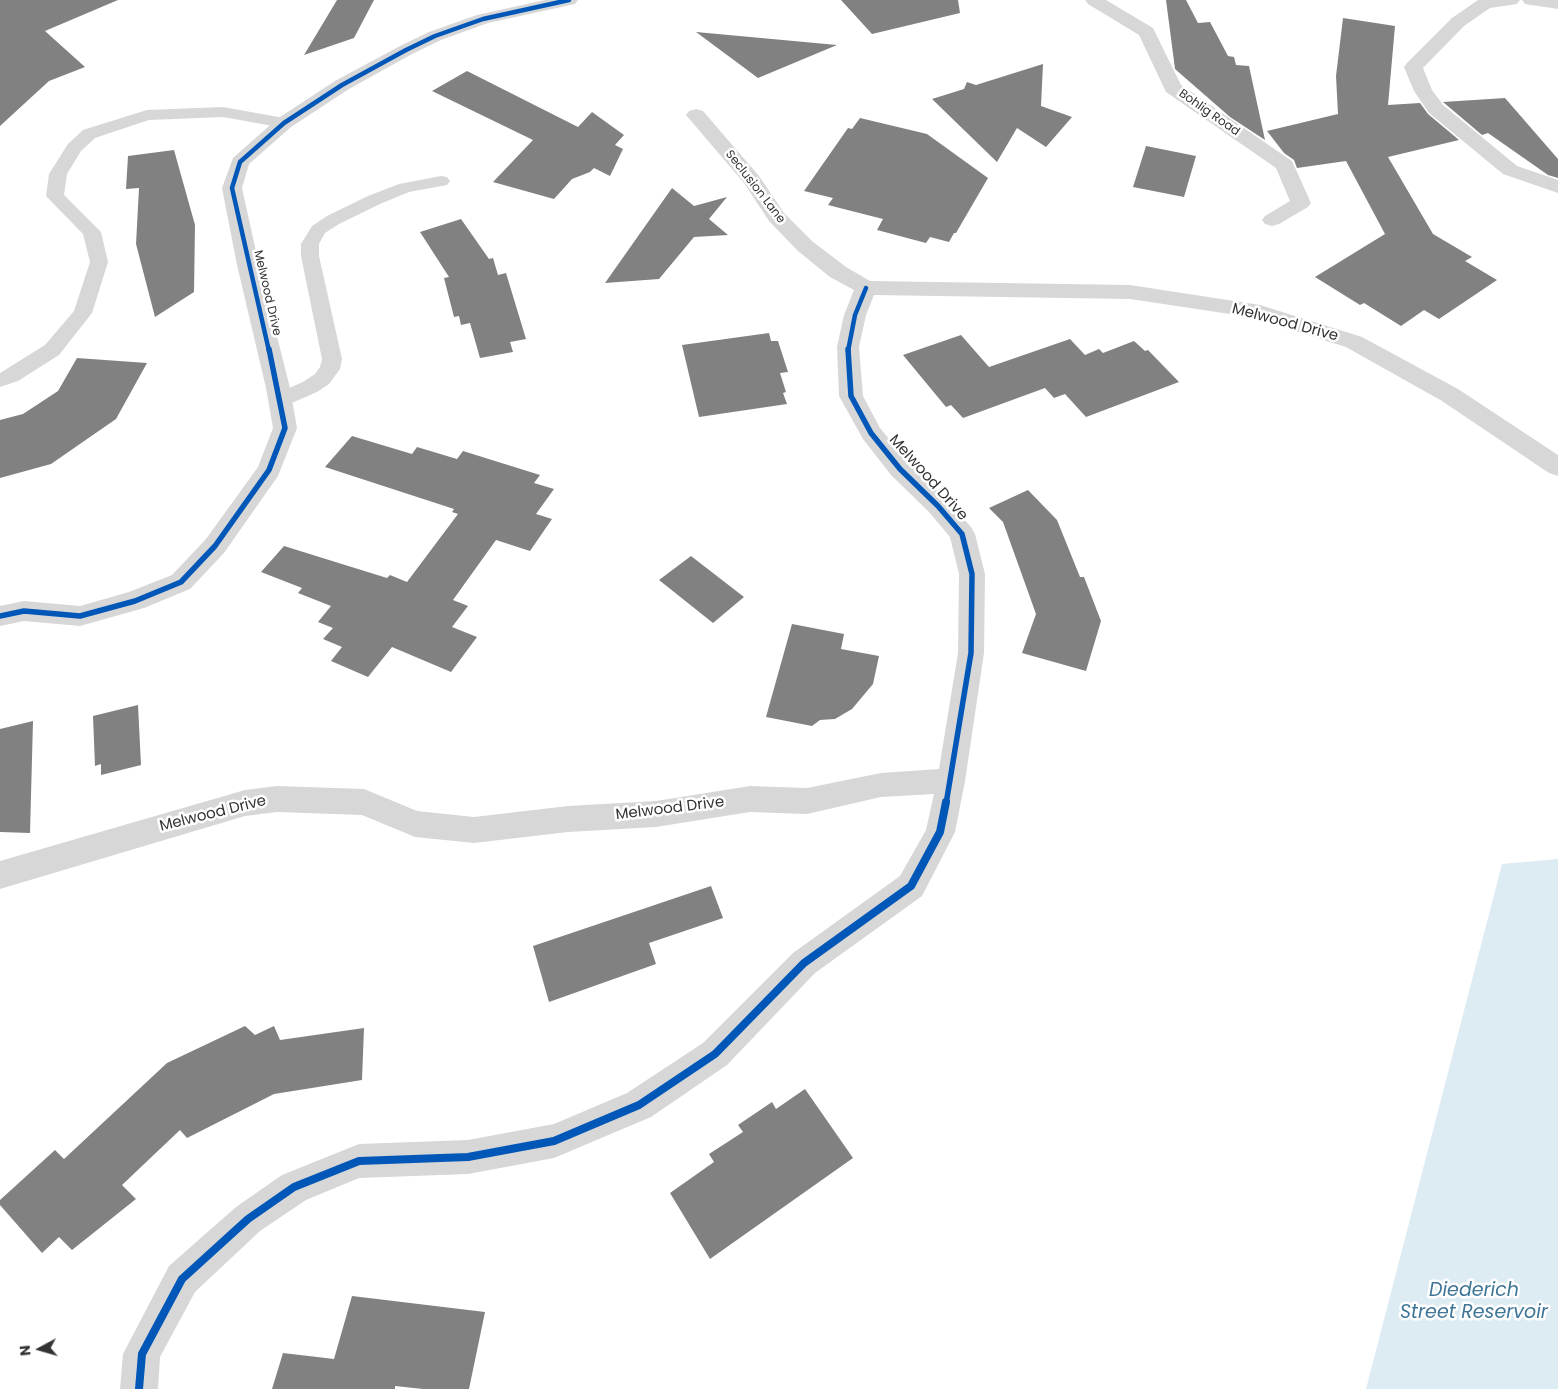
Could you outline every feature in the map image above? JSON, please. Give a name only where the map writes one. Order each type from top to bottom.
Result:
[{"type":"street","name":"Melwood Drive","points":[[0,616],[24,611],[80,616],[135,601],[181,582],[215,546],[269,470],[285,428],[232,188],[240,162],[284,122],[368,69],[435,36],[483,20],[569,0]]},
{"type":"street","name":"Bohlig Road","points":[[1094,0],[1147,32],[1174,88],[1285,165],[1301,203],[1272,220]]},
{"type":"street","points":[[1511,0],[1485,3],[1458,22],[1414,67],[1423,91],[1436,110],[1510,170],[1558,188]]},
{"type":"street","points":[[1531,0],[1558,4]]},
{"type":"street","name":"Seclusion Lane","points":[[696,115],[752,180],[776,217],[805,246],[838,272],[866,288]]},
{"type":"street","name":"Melwood Drive","points":[[0,875],[245,803],[277,799],[364,802],[415,824],[474,830],[568,819],[656,814],[750,799],[807,801],[880,785],[951,781],[971,653],[972,574],[962,534],[938,506],[900,469],[882,447],[871,433],[851,396],[848,347],[855,315],[866,288],[1130,292],[1252,310],[1354,342],[1450,394],[1558,467]]},
{"type":"street","points":[[139,1389],[142,1354],[182,1279],[248,1219],[294,1188],[359,1161],[468,1157],[554,1141],[639,1105],[715,1054],[804,963],[911,886],[940,832],[951,781]]},
{"type":"lane","points":[[0,380],[10,376],[52,350],[83,313],[99,262],[98,254],[92,232],[55,196],[58,174],[74,148],[89,134],[147,115],[223,112],[284,122]]},
{"type":"lane","points":[[280,400],[310,387],[322,379],[330,369],[332,359],[310,256],[310,244],[318,230],[333,220],[374,200],[405,188],[442,181]]},
{"type":"water","name":"Diederich Street Reservoir","points":[[1558,859],[1558,1389],[1366,1389],[1502,864]]},
{"type":"building","points":[[0,0],[118,0],[45,31],[85,67],[49,81],[0,126]]},
{"type":"building","points":[[337,0],[374,0],[354,38],[304,55]]},
{"type":"building","points":[[841,0],[958,0],[960,13],[872,34]]},
{"type":"building","points":[[1166,0],[1186,0],[1198,23],[1210,22],[1228,56],[1234,57],[1236,65],[1249,66],[1265,140],[1230,117],[1175,69]]},
{"type":"building","points":[[1343,18],[1395,26],[1388,105],[1420,103],[1428,114],[1459,140],[1388,157],[1433,234],[1472,257],[1465,261],[1497,280],[1439,319],[1424,310],[1401,326],[1364,303],[1360,305],[1315,277],[1385,234],[1346,161],[1297,168],[1294,160],[1284,153],[1267,131],[1338,114],[1336,76]]},
{"type":"building","points":[[696,32],[837,45],[758,78]]},
{"type":"building","points":[[1043,64],[1041,106],[1072,117],[1046,147],[1017,128],[997,162],[932,99],[964,89],[967,82],[976,85]]},
{"type":"building","points":[[467,71],[578,127],[592,112],[624,135],[615,145],[623,149],[610,176],[594,168],[590,172],[572,179],[554,199],[493,182],[533,140],[432,91]]},
{"type":"building","points":[[1505,98],[1558,159],[1558,178],[1548,175],[1488,133],[1482,135],[1443,102]]},
{"type":"building","points":[[860,118],[927,134],[988,178],[949,242],[930,237],[926,243],[877,230],[883,219],[828,205],[833,198],[804,191],[848,128],[852,129]]},
{"type":"building","points":[[1146,146],[1196,156],[1184,197],[1133,187]]},
{"type":"building","points":[[174,150],[195,225],[194,292],[155,317],[136,244],[139,188],[126,189],[128,156]]},
{"type":"building","points":[[672,188],[694,206],[727,197],[709,219],[728,235],[694,237],[659,279],[605,283]]},
{"type":"building","points":[[461,219],[489,259],[493,258],[498,275],[506,273],[526,339],[510,342],[513,352],[480,358],[470,323],[461,325],[459,316],[454,317],[444,278],[449,277],[420,232]]},
{"type":"building","points":[[769,333],[771,341],[778,341],[788,372],[780,373],[786,392],[783,393],[787,404],[699,417],[682,345]]},
{"type":"building","points":[[961,335],[989,367],[1070,339],[1085,355],[1099,349],[1103,353],[1134,341],[1145,351],[1148,350],[1179,382],[1086,417],[1065,394],[1054,398],[1045,388],[963,418],[951,405],[946,407],[903,355]]},
{"type":"building","points":[[77,358],[147,363],[116,419],[51,464],[0,478],[0,420],[23,414],[58,391]]},
{"type":"building","points":[[352,436],[412,454],[417,447],[457,459],[463,451],[540,475],[534,483],[554,489],[536,514],[552,519],[530,551],[496,540],[453,600],[468,606],[452,627],[477,637],[451,672],[392,647],[368,677],[331,661],[342,647],[323,639],[333,628],[318,622],[331,606],[298,593],[302,588],[261,572],[284,546],[387,578],[390,575],[407,582],[458,514],[452,512],[454,509],[325,467]]},
{"type":"building","points":[[1028,490],[1057,520],[1080,577],[1084,577],[1101,621],[1086,671],[1022,653],[1036,614],[1003,522],[989,508]]},
{"type":"building","points":[[691,556],[744,597],[713,623],[659,580]]},
{"type":"building","points":[[792,624],[844,634],[841,649],[879,656],[873,684],[852,709],[835,719],[820,720],[812,726],[766,717]]},
{"type":"building","points":[[138,705],[141,765],[101,775],[101,764],[95,766],[93,716]]},
{"type":"building","points":[[33,721],[30,833],[0,832],[0,729]]},
{"type":"building","points":[[711,886],[723,918],[649,943],[656,964],[549,1002],[533,946]]},
{"type":"building","points":[[245,1026],[255,1035],[274,1026],[280,1040],[364,1028],[362,1080],[274,1094],[187,1138],[180,1130],[122,1185],[136,1199],[72,1250],[59,1237],[42,1253],[0,1205],[0,1200],[55,1150],[64,1159],[167,1063]]},
{"type":"building","points":[[805,1089],[853,1158],[710,1259],[670,1193],[714,1162],[709,1154],[743,1132],[738,1125],[772,1102],[776,1109]]},
{"type":"building","points":[[352,1296],[485,1312],[469,1389],[423,1389],[395,1386],[395,1389],[272,1389],[283,1353],[334,1359]]},
{"type":"cycle path","points":[[0,616],[24,611],[80,616],[135,601],[181,582],[215,546],[269,470],[285,428],[278,388],[248,265],[232,188],[240,162],[284,123],[342,85],[406,50],[435,36],[483,19],[569,0]]},
{"type":"cycle path","points":[[139,1389],[142,1354],[182,1279],[248,1219],[294,1187],[359,1161],[468,1157],[554,1141],[639,1105],[715,1054],[804,963],[911,886],[940,832],[951,781],[971,653],[972,574],[962,534],[938,506],[900,469],[871,433],[851,396],[848,347],[855,315],[866,288]]}]
